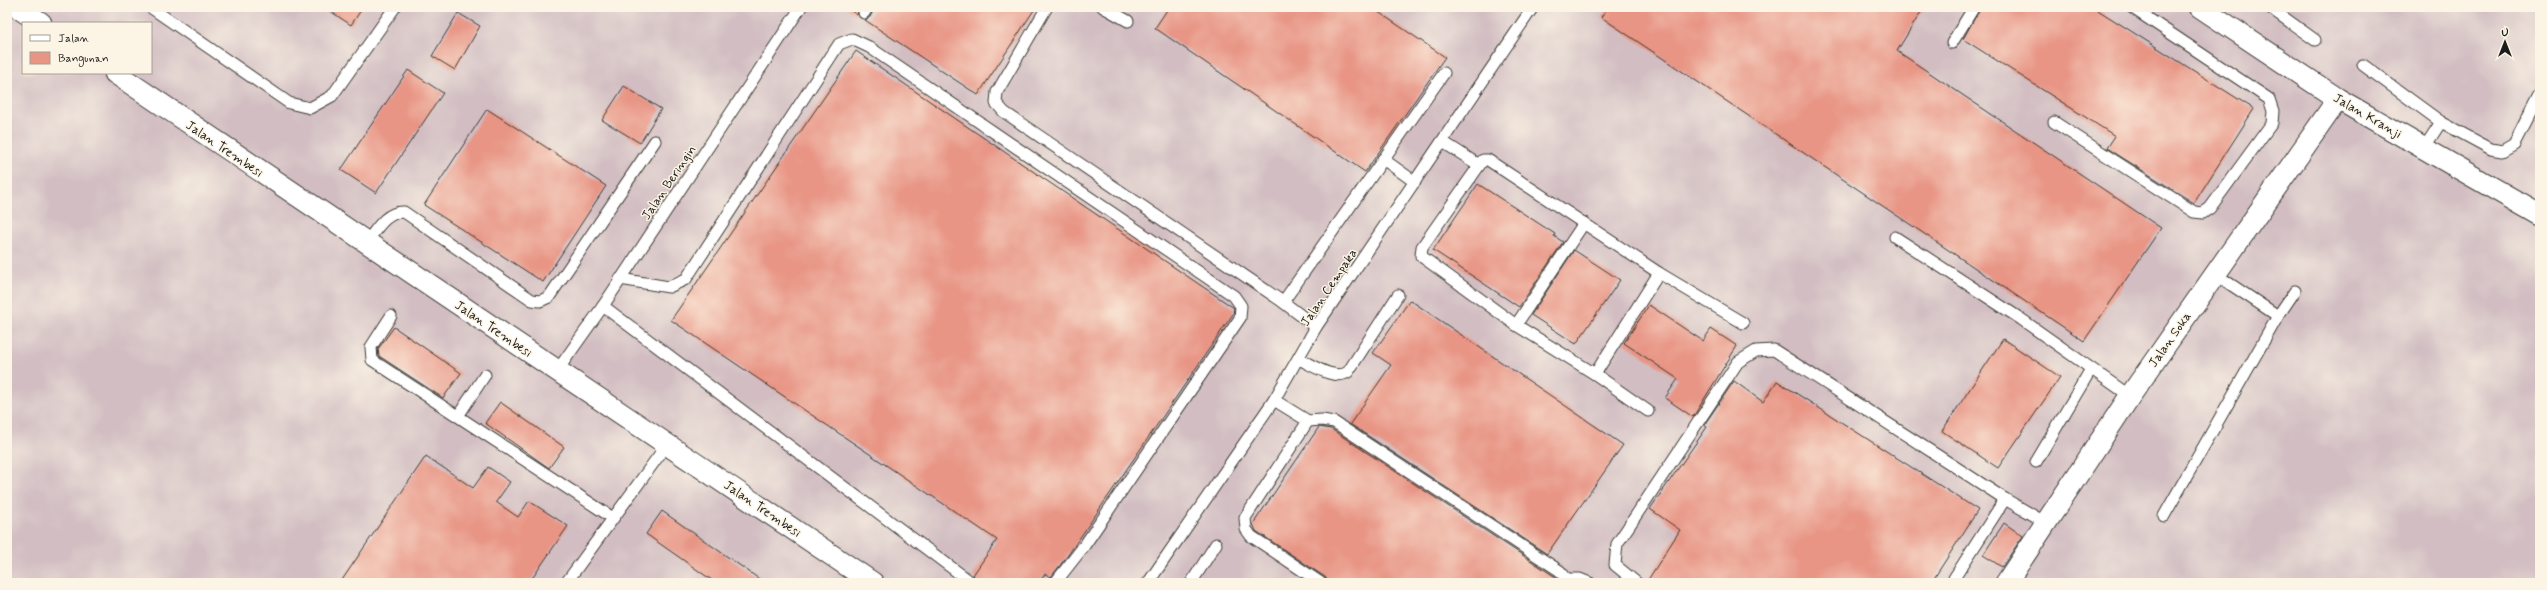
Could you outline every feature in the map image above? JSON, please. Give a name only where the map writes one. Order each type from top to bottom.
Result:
[{"type":"street","points":[[17,7],[39,22]]},
{"type":"street","name":"Jalan Kranji","points":[[2200,7],[2338,99],[2540,215]]},
{"type":"street","name":"Jalan Trembesi","points":[[116,74],[557,371],[668,443],[873,583]]},
{"type":"street","name":"Jalan Soka","points":[[2006,583],[2130,396],[2338,99]]},
{"type":"lane","points":[[150,7],[289,103],[310,108],[332,96],[395,7]]},
{"type":"lane","name":"Jalan Beringin","points":[[557,371],[603,306],[801,7]]},
{"type":"lane","points":[[1047,7],[997,92],[996,103],[1004,112],[1283,302],[1316,327]]},
{"type":"lane","points":[[1103,7],[1128,21]]},
{"type":"lane","name":"Jalan Cempaka","points":[[1148,583],[1274,400],[1299,359],[1316,327],[1443,142],[1532,7]]},
{"type":"lane","points":[[1952,43],[1974,7]]},
{"type":"lane","points":[[2054,122],[2194,212],[2203,213],[2210,208],[2272,123],[2273,111],[2269,99],[2132,7]]},
{"type":"lane","points":[[2269,7],[2315,40]]},
{"type":"lane","points":[[620,279],[669,288],[686,279],[839,44],[852,39],[869,47],[1234,296],[1241,306],[1240,318],[1084,546],[1055,583]]},
{"type":"lane","points":[[2363,65],[2441,122],[2491,149],[2502,151],[2514,144],[2540,93]]},
{"type":"lane","points":[[1283,302],[1444,73]]},
{"type":"lane","points":[[2424,148],[2441,122]]},
{"type":"lane","points":[[366,243],[388,217],[398,212],[404,212],[532,300],[540,301],[549,297],[655,141]]},
{"type":"lane","points":[[1443,142],[1479,165]]},
{"type":"lane","points":[[1383,159],[1415,182]]},
{"type":"lane","points":[[1648,411],[1595,374],[1516,325],[1421,256],[1422,247],[1484,159],[1488,160],[1659,273],[1743,324]]},
{"type":"lane","points":[[1516,325],[1584,223]]},
{"type":"lane","points":[[1895,237],[2021,319],[2130,396]]},
{"type":"lane","points":[[1595,374],[1659,273]]},
{"type":"lane","points":[[2215,274],[2278,316]]},
{"type":"lane","points":[[2164,516],[2278,316],[2295,291]]},
{"type":"lane","points":[[1299,359],[1336,376],[1344,375],[1348,372],[1398,294]]},
{"type":"lane","points":[[603,306],[972,583]]},
{"type":"lane","points":[[391,316],[371,347],[372,360],[613,518]]},
{"type":"lane","points":[[1637,583],[1614,565],[1618,544],[1738,362],[1756,351],[1774,350],[2005,499],[2046,523]]},
{"type":"lane","points":[[2036,462],[2091,369]]},
{"type":"lane","points":[[458,416],[485,375]]},
{"type":"lane","points":[[1274,400],[1308,421],[1322,420],[1334,422],[1560,571],[1567,581],[1580,579],[1590,583]]},
{"type":"lane","points":[[1308,421],[1245,518],[1246,529],[1252,536],[1321,583]]},
{"type":"lane","points":[[566,583],[668,443]]},
{"type":"lane","points":[[1951,583],[2005,499]]},
{"type":"lane","points":[[1191,583],[1216,544]]},
{"type":"shaded area","points":[[7,7],[2540,7],[2540,583],[7,583]]},
{"type":"building","points":[[324,7],[363,7],[351,25]]},
{"type":"building","points":[[846,7],[860,7],[857,15]]},
{"type":"building","points":[[875,7],[1036,7],[978,95],[865,20],[870,17]]},
{"type":"building","points":[[1169,7],[1371,7],[1445,57],[1365,172],[1155,28]]},
{"type":"building","points":[[1608,7],[1924,7],[1897,51],[2161,228],[2084,341],[1601,17]]},
{"type":"building","points":[[1981,7],[2093,7],[2254,109],[2194,203],[2107,148],[2115,136],[1963,39]]},
{"type":"building","points":[[458,13],[480,26],[455,70],[432,56]]},
{"type":"building","points":[[856,51],[1234,308],[1233,314],[1068,555],[1051,577],[1045,574],[1039,583],[979,582],[973,575],[997,540],[671,320]]},
{"type":"building","points":[[408,70],[443,93],[376,193],[341,170]]},
{"type":"building","points":[[624,86],[661,109],[640,143],[602,120]]},
{"type":"building","points":[[487,109],[606,186],[543,282],[424,205]]},
{"type":"building","points":[[1478,184],[1555,234],[1554,236],[1563,242],[1519,307],[1433,250]]},
{"type":"building","points":[[1574,250],[1620,280],[1576,344],[1531,315]]},
{"type":"building","points":[[1410,300],[1623,445],[1547,554],[1350,424],[1391,365],[1373,353]]},
{"type":"building","points":[[1649,305],[1703,341],[1711,329],[1737,346],[1693,417],[1665,398],[1678,379],[1624,343]]},
{"type":"building","points":[[394,327],[461,373],[443,398],[379,356],[378,349]]},
{"type":"building","points":[[2003,339],[2060,377],[1998,468],[1942,431]]},
{"type":"building","points":[[1734,381],[1763,402],[1777,381],[1978,510],[1931,583],[1646,583],[1680,530],[1650,509],[1707,427],[1704,425]]},
{"type":"building","points":[[500,402],[564,447],[549,468],[485,423]]},
{"type":"building","points":[[1319,427],[1331,429],[1557,578],[1559,583],[1329,583],[1325,577],[1256,531],[1253,524]]},
{"type":"building","points":[[426,456],[473,488],[488,467],[510,482],[496,502],[518,517],[529,501],[568,526],[529,583],[340,583]]},
{"type":"building","points":[[662,511],[765,583],[716,583],[646,534]]},
{"type":"building","points":[[2004,523],[2023,536],[2002,567],[1983,555]]}]
